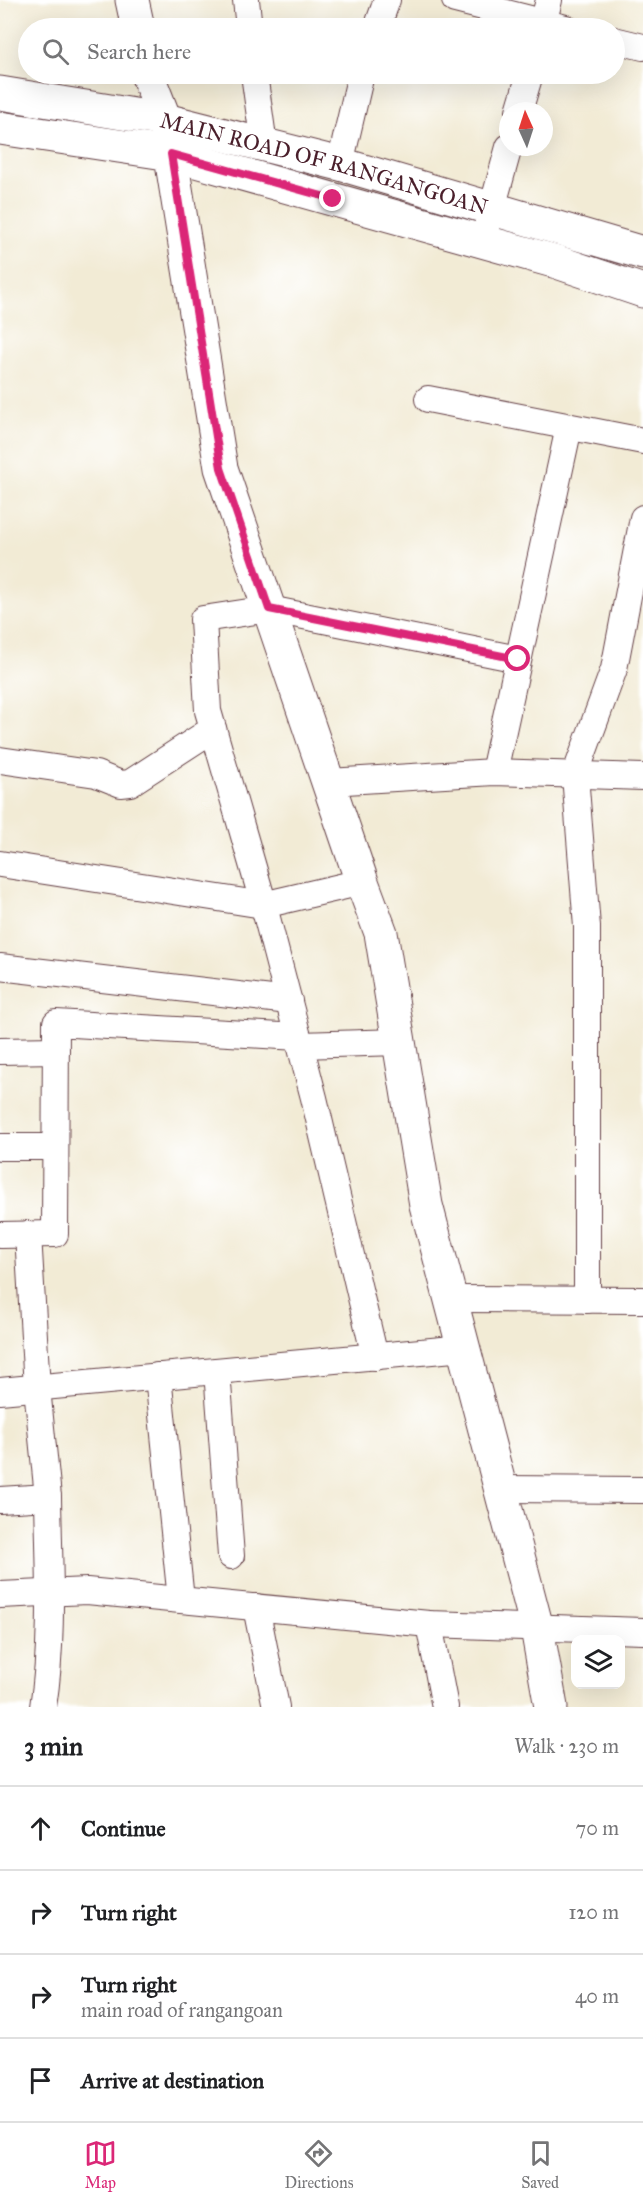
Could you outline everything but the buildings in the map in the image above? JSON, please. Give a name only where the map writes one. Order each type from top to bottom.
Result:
[{"type":"street","points":[[132,0],[136,18]]},
{"type":"street","points":[[246,0],[248,18]]},
{"type":"street","points":[[381,18],[387,0]]},
{"type":"street","points":[[454,0],[540,18]]},
{"type":"street","points":[[625,42],[643,47]]},
{"type":"street","points":[[151,84],[165,120],[221,468],[381,933],[426,1205],[537,1628],[551,1707]]},
{"type":"street","points":[[255,84],[264,145],[256,178]]},
{"type":"street","points":[[333,199],[359,84]]},
{"type":"street","points":[[522,102],[527,84]]},
{"type":"street","name":"MAIN ROAD OF RANGANGOAN","points":[[0,93],[165,120],[340,164],[643,253]]},
{"type":"street","name":"MAIN ROAD OF RANGANGOAN","points":[[0,128],[171,154],[557,262],[643,291]]},
{"type":"street","points":[[483,241],[507,156]]},
{"type":"street","points":[[428,399],[643,441]]},
{"type":"street","points":[[494,772],[569,426]]},
{"type":"street","points":[[587,1300],[588,927],[575,775],[614,669],[643,518]]},
{"type":"street","points":[[375,1357],[289,1001],[208,711],[203,619],[269,609],[518,659]]},
{"type":"street","points":[[0,760],[96,774],[121,784],[130,783],[213,729]]},
{"type":"street","points":[[329,782],[494,772],[643,777]]},
{"type":"street","points":[[0,864],[263,905],[362,882]]},
{"type":"street","points":[[0,968],[289,1001]]},
{"type":"street","points":[[0,1235],[55,1234],[56,1023],[299,1041],[399,1042]]},
{"type":"street","points":[[0,1051],[56,1050]]},
{"type":"street","points":[[0,1148],[55,1147]]},
{"type":"street","points":[[28,1234],[37,1388],[48,1497],[51,1618],[44,1707]]},
{"type":"street","points":[[451,1299],[643,1300]]},
{"type":"street","points":[[0,1391],[464,1348]]},
{"type":"street","points":[[217,1371],[231,1556]]},
{"type":"street","points":[[158,1377],[181,1600]]},
{"type":"street","points":[[500,1489],[643,1490]]},
{"type":"street","points":[[0,1500],[48,1497]]},
{"type":"street","points":[[0,1595],[87,1591],[429,1624],[643,1631]]},
{"type":"street","points":[[256,1607],[276,1707]]},
{"type":"street","points":[[429,1624],[445,1707]]},
{"type":"route","points":[[333,199],[171,154],[221,468],[269,609],[518,659]]}]
